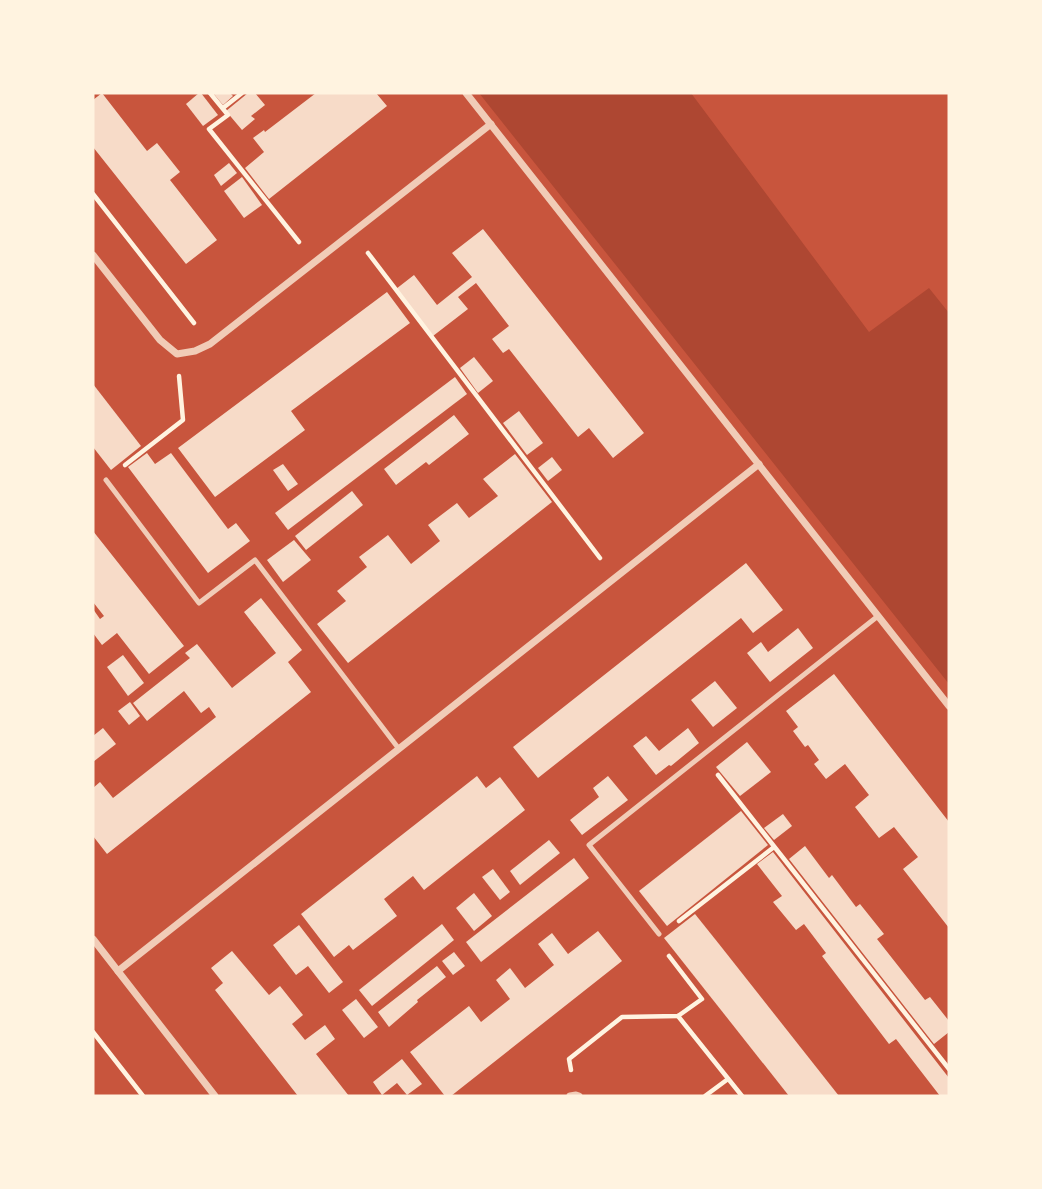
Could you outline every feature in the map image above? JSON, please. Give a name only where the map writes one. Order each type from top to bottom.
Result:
[{"type":"street","points":[[466,93],[949,706]]},
{"type":"street","points":[[93,255],[160,340],[177,354],[195,351],[210,344],[491,124]]},
{"type":"street","points":[[118,971],[760,464]]},
{"type":"street","points":[[93,939],[215,1096]]},
{"type":"lane","points":[[106,480],[200,603],[256,560],[398,749]]},
{"type":"lane","points":[[659,934],[590,845],[878,616]]},
{"type":"path","points":[[210,93],[228,115],[209,129],[315,262]]},
{"type":"path","points":[[223,108],[242,93]]},
{"type":"path","points":[[93,194],[210,344]]},
{"type":"path","points":[[353,233],[615,578]]},
{"type":"path","points":[[106,480],[183,420],[177,354]]},
{"type":"path","points":[[702,755],[949,1069]]},
{"type":"path","points":[[575,1096],[569,1059],[622,1017],[678,1016],[702,999],[658,943],[659,934],[774,847]]},
{"type":"path","points":[[678,1016],[741,1096]]},
{"type":"path","points":[[93,1032],[143,1096]]},
{"type":"path","points":[[705,1096],[728,1079]]},
{"type":"shaded area","points":[[479,93],[691,93],[869,332],[929,288],[949,313],[949,684]]},
{"type":"building","points":[[102,93],[147,151],[157,143],[180,172],[170,180],[217,240],[186,264],[93,147],[93,100]]},
{"type":"building","points":[[199,93],[218,115],[203,126],[186,104]]},
{"type":"building","points":[[213,93],[230,93],[233,96],[223,105]]},
{"type":"building","points":[[248,93],[255,93],[265,105],[251,116],[255,119],[242,130],[226,111]]},
{"type":"building","points":[[316,93],[376,93],[387,106],[269,199],[245,168],[264,152],[253,138]]},
{"type":"building","points":[[229,163],[237,173],[221,186],[214,175]]},
{"type":"building","points":[[242,177],[262,205],[244,218],[224,191]]},
{"type":"building","points":[[483,229],[644,433],[613,458],[589,428],[578,437],[509,349],[503,353],[492,339],[509,326],[476,283],[458,297],[468,309],[433,336],[396,289],[414,275],[437,305],[472,277],[452,253]]},
{"type":"building","points":[[387,292],[410,323],[291,411],[305,430],[215,497],[178,448]]},
{"type":"building","points":[[474,357],[493,381],[478,393],[460,368]]},
{"type":"building","points":[[455,377],[467,394],[288,530],[275,513]]},
{"type":"building","points":[[93,384],[141,446],[111,470],[93,447]]},
{"type":"building","points":[[519,411],[543,443],[527,455],[503,423]]},
{"type":"building","points":[[454,415],[469,434],[429,465],[426,462],[396,485],[384,469]]},
{"type":"building","points":[[147,453],[155,464],[171,453],[228,529],[236,523],[250,541],[208,573],[128,467]]},
{"type":"building","points":[[515,454],[552,502],[348,663],[317,624],[346,601],[337,591],[367,567],[359,557],[388,535],[411,564],[440,541],[428,525],[457,503],[469,518],[498,496],[483,479]]},
{"type":"building","points":[[552,457],[562,470],[548,481],[538,468]]},
{"type":"building","points":[[283,464],[298,484],[288,491],[273,470]]},
{"type":"building","points":[[352,491],[363,505],[306,550],[295,536]]},
{"type":"building","points":[[93,531],[184,646],[149,674],[117,633],[102,645],[93,633],[93,609],[100,619],[104,616],[93,602]]},
{"type":"building","points":[[294,540],[311,560],[283,582],[267,560]]},
{"type":"building","points":[[746,563],[783,610],[753,633],[741,618],[538,778],[513,747]]},
{"type":"building","points":[[261,598],[302,650],[288,662],[311,692],[107,854],[93,836],[93,788],[100,782],[113,798],[216,717],[209,707],[201,713],[184,691],[147,721],[133,703],[190,658],[185,653],[197,644],[232,688],[276,653],[244,612]]},
{"type":"building","points":[[798,628],[813,648],[770,682],[747,653],[761,642],[768,652]]},
{"type":"building","points":[[123,655],[144,683],[128,696],[107,667]]},
{"type":"building","points":[[834,674],[949,822],[949,928],[903,869],[918,857],[894,827],[879,838],[855,807],[869,795],[845,764],[826,779],[814,764],[819,760],[793,731],[798,727],[786,711]]},
{"type":"building","points":[[715,681],[737,708],[713,727],[691,700]]},
{"type":"building","points":[[130,702],[140,716],[129,725],[118,711]]},
{"type":"building","points":[[103,728],[116,744],[93,762],[93,736]]},
{"type":"building","points":[[688,728],[699,743],[656,775],[633,746],[646,736],[659,751]]},
{"type":"building","points":[[747,742],[771,772],[740,796],[716,767]]},
{"type":"building","points":[[477,776],[486,788],[500,777],[525,810],[424,890],[413,876],[384,899],[397,916],[353,950],[349,945],[334,957],[301,914]]},
{"type":"building","points":[[608,776],[628,800],[582,835],[570,820],[599,797],[593,788]]},
{"type":"building","points":[[741,811],[768,845],[667,926],[639,891]]},
{"type":"building","points":[[783,814],[792,826],[774,840],[764,828]]},
{"type":"building","points":[[549,840],[560,853],[520,885],[510,871]]},
{"type":"building","points":[[805,846],[829,878],[832,875],[856,907],[860,904],[884,934],[877,939],[925,1000],[930,997],[949,1021],[949,1032],[934,1044],[789,859]]},
{"type":"building","points":[[773,852],[949,1078],[949,1096],[940,1096],[896,1039],[889,1044],[822,956],[826,953],[804,924],[796,930],[773,902],[782,896],[757,864]]},
{"type":"building","points":[[574,858],[589,878],[481,962],[466,942]]},
{"type":"building","points":[[493,869],[510,892],[500,900],[482,877]]},
{"type":"building","points":[[474,893],[492,916],[474,931],[456,908]]},
{"type":"building","points":[[695,914],[839,1096],[789,1096],[664,938]]},
{"type":"building","points":[[442,924],[454,940],[372,1006],[359,990]]},
{"type":"building","points":[[299,925],[343,982],[329,993],[308,966],[296,975],[273,945]]},
{"type":"building","points":[[598,931],[622,961],[451,1096],[445,1096],[410,1052],[469,1006],[481,1022],[510,999],[496,980],[510,968],[525,988],[554,965],[538,944],[552,933],[568,954]]},
{"type":"building","points":[[232,951],[269,995],[280,986],[303,1015],[292,1024],[305,1040],[325,1025],[335,1039],[316,1054],[349,1096],[298,1096],[215,990],[223,983],[211,968]]},
{"type":"building","points":[[454,952],[465,966],[453,975],[442,961]]},
{"type":"building","points":[[437,966],[446,977],[389,1027],[378,1012]]},
{"type":"building","points":[[356,999],[378,1027],[364,1038],[342,1010]]},
{"type":"building","points":[[402,1059],[422,1084],[407,1095],[397,1083],[382,1095],[373,1082]]}]
